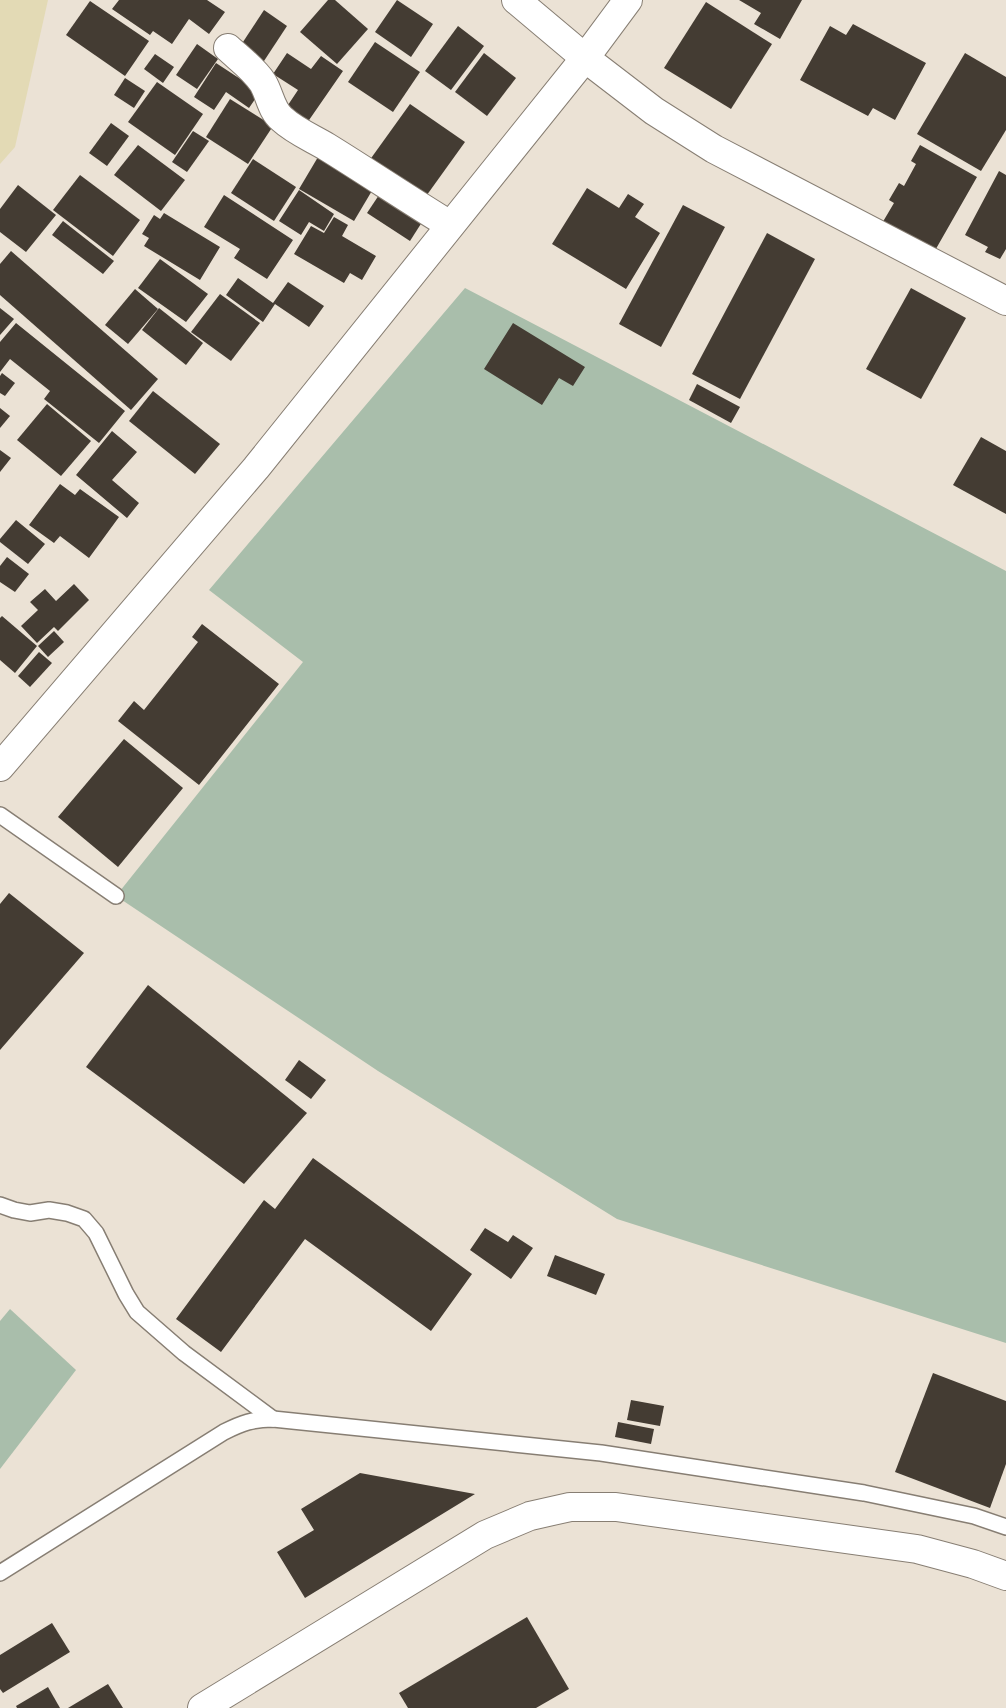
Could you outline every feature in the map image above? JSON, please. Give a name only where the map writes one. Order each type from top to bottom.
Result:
[{"type":"street","points":[[516,0],[585,58],[654,111],[714,149],[1006,301]]},
{"type":"street","points":[[0,767],[256,468],[585,58],[628,0]]},
{"type":"street","points":[[228,48],[252,69],[261,80],[276,112],[282,119],[295,129],[326,146],[450,225]]},
{"type":"street","points":[[202,1708],[485,1535],[530,1516],[570,1507],[616,1507],[917,1550],[973,1564],[1006,1576]]},
{"type":"lane","points":[[0,814],[116,896]]},
{"type":"lane","points":[[0,1205],[30,1213],[49,1210],[67,1213],[84,1219],[96,1233],[137,1312],[184,1353],[273,1419]]},
{"type":"lane","points":[[0,1573],[224,1432],[242,1422],[258,1419],[601,1453],[864,1493],[974,1516],[1006,1527]]},
{"type":"green space","points":[[465,288],[1006,571],[1006,1343],[617,1219],[378,1071],[116,896],[303,662],[209,590]]},
{"type":"green space","points":[[10,1309],[76,1370],[0,1469],[0,1321]]},
{"type":"sand","points":[[0,0],[48,0],[15,147],[0,164]]},
{"type":"building","points":[[119,0],[207,0],[225,12],[209,34],[189,19],[172,44],[153,31],[150,35],[112,9]]},
{"type":"building","points":[[328,0],[335,0],[368,29],[337,64],[300,32]]},
{"type":"building","points":[[397,0],[433,24],[411,57],[375,32]]},
{"type":"building","points":[[739,0],[802,0],[780,39],[754,24],[761,13]]},
{"type":"building","points":[[90,1],[149,41],[125,76],[66,35]]},
{"type":"building","points":[[706,2],[772,44],[731,109],[664,68]]},
{"type":"building","points":[[264,10],[287,26],[262,64],[239,48]]},
{"type":"building","points":[[853,24],[926,63],[895,120],[873,108],[868,116],[800,80],[830,26],[846,35]]},
{"type":"building","points":[[458,26],[484,46],[451,90],[425,71]]},
{"type":"building","points":[[375,42],[420,72],[393,112],[348,82]]},
{"type":"building","points":[[197,44],[218,59],[197,89],[176,75]]},
{"type":"building","points":[[287,53],[311,69],[321,56],[343,71],[307,123],[286,108],[298,90],[273,74]]},
{"type":"building","points":[[484,53],[516,78],[487,116],[455,92]]},
{"type":"building","points":[[965,53],[1006,77],[1006,130],[981,171],[917,134]]},
{"type":"building","points":[[155,54],[174,67],[163,83],[144,69]]},
{"type":"building","points":[[216,63],[260,92],[249,108],[226,92],[214,110],[194,97]]},
{"type":"building","points":[[125,78],[145,91],[134,108],[114,95]]},
{"type":"building","points":[[157,82],[203,114],[175,155],[128,122]]},
{"type":"building","points":[[230,99],[273,126],[248,164],[206,137]]},
{"type":"building","points":[[410,104],[465,142],[424,199],[369,161]]},
{"type":"building","points":[[111,123],[129,136],[107,166],[89,153]]},
{"type":"building","points":[[193,131],[209,141],[187,172],[172,162]]},
{"type":"building","points":[[138,145],[185,180],[161,211],[114,175]]},
{"type":"building","points":[[920,145],[977,177],[933,254],[881,225],[894,203],[889,200],[899,183],[904,186],[916,164],[911,161]]},
{"type":"building","points":[[318,157],[373,189],[354,221],[299,189]]},
{"type":"building","points":[[253,159],[296,187],[274,221],[231,193]]},
{"type":"building","points":[[999,171],[1006,175],[1006,249],[1000,259],[985,252],[988,247],[965,235]]},
{"type":"building","points":[[80,175],[140,220],[113,256],[53,210]]},
{"type":"building","points":[[18,185],[56,215],[26,252],[0,232],[0,209]]},
{"type":"building","points":[[587,188],[619,208],[628,194],[644,204],[635,217],[660,233],[626,289],[552,244]]},
{"type":"building","points":[[299,190],[334,214],[324,231],[309,222],[301,235],[279,221]]},
{"type":"building","points":[[381,192],[424,219],[410,241],[367,213]]},
{"type":"building","points":[[224,195],[293,240],[267,279],[234,258],[240,249],[204,227]]},
{"type":"building","points":[[683,205],[725,227],[661,347],[619,324]]},
{"type":"building","points":[[164,213],[220,247],[200,280],[144,246],[149,238],[142,234],[154,215],[160,219]]},
{"type":"building","points":[[334,217],[348,225],[342,236],[376,256],[362,280],[350,273],[344,283],[294,254],[311,226],[324,233]]},
{"type":"building","points":[[63,221],[114,261],[103,274],[52,235]]},
{"type":"building","points":[[767,233],[815,259],[740,399],[692,374]]},
{"type":"building","points":[[11,251],[158,379],[131,410],[0,295],[0,264]]},
{"type":"building","points":[[160,259],[208,294],[186,322],[138,288]]},
{"type":"building","points":[[238,278],[273,303],[288,282],[324,306],[309,327],[275,304],[263,322],[226,295]]},
{"type":"building","points":[[911,288],[966,318],[921,399],[866,369]]},
{"type":"building","points":[[135,289],[158,309],[128,344],[105,325]]},
{"type":"building","points":[[220,294],[260,323],[231,361],[191,332]]},
{"type":"building","points":[[0,308],[14,319],[0,335]]},
{"type":"building","points":[[159,308],[203,343],[186,365],[142,330]]},
{"type":"building","points":[[16,323],[125,411],[99,443],[44,399],[50,391],[10,359],[0,372],[0,342]]},
{"type":"building","points":[[513,323],[585,367],[573,386],[559,378],[542,405],[484,369]]},
{"type":"building","points":[[2,373],[15,383],[5,396],[0,393],[0,376]]},
{"type":"building","points":[[697,384],[740,407],[731,423],[689,400]]},
{"type":"building","points":[[153,391],[220,444],[195,474],[129,421]]},
{"type":"building","points":[[47,404],[91,441],[61,476],[17,440]]},
{"type":"building","points":[[0,408],[10,416],[0,428]]},
{"type":"building","points":[[112,431],[137,452],[112,480],[139,503],[127,518],[76,475]]},
{"type":"building","points":[[981,437],[1006,451],[1006,514],[953,485]]},
{"type":"building","points":[[0,450],[11,458],[0,472]]},
{"type":"building","points":[[60,484],[75,495],[80,489],[119,517],[89,558],[60,536],[54,543],[29,525]]},
{"type":"building","points":[[16,520],[45,544],[28,564],[0,542],[0,539]]},
{"type":"building","points":[[7,557],[29,574],[15,592],[0,582],[0,566]]},
{"type":"building","points":[[74,584],[89,600],[58,631],[54,627],[37,643],[21,626],[38,610],[30,602],[45,589],[56,601]]},
{"type":"building","points":[[2,616],[37,646],[15,673],[0,660],[0,618]]},
{"type":"building","points":[[202,624],[279,684],[199,785],[118,721],[134,701],[144,710],[198,642],[192,637]]},
{"type":"building","points":[[54,631],[64,642],[48,657],[38,646]]},
{"type":"building","points":[[39,652],[52,663],[30,687],[18,676]]},
{"type":"building","points":[[124,739],[183,788],[118,867],[58,817]]},
{"type":"building","points":[[9,893],[84,953],[0,1050],[0,904]]},
{"type":"building","points":[[148,985],[307,1113],[244,1184],[86,1067]]},
{"type":"building","points":[[299,1060],[326,1080],[311,1099],[285,1080]]},
{"type":"building","points":[[313,1158],[472,1274],[431,1331],[305,1239],[221,1352],[176,1319],[264,1200],[275,1209]]},
{"type":"building","points":[[485,1228],[508,1242],[513,1235],[533,1248],[511,1279],[470,1250]]},
{"type":"building","points":[[555,1255],[605,1274],[596,1295],[547,1276]]},
{"type":"building","points":[[933,1373],[1006,1401],[1006,1464],[990,1508],[895,1472]]},
{"type":"building","points":[[631,1400],[664,1406],[660,1426],[627,1420]]},
{"type":"building","points":[[618,1422],[654,1429],[651,1444],[615,1437]]},
{"type":"building","points":[[360,1473],[475,1494],[305,1598],[277,1552],[314,1530],[301,1509]]},
{"type":"building","points":[[527,1617],[569,1689],[536,1708],[408,1708],[399,1693]]},
{"type":"building","points":[[52,1623],[70,1652],[3,1693],[0,1689],[0,1655]]},
{"type":"building","points":[[108,1684],[123,1708],[68,1708]]},
{"type":"building","points":[[48,1687],[60,1708],[17,1708],[16,1706]]}]
